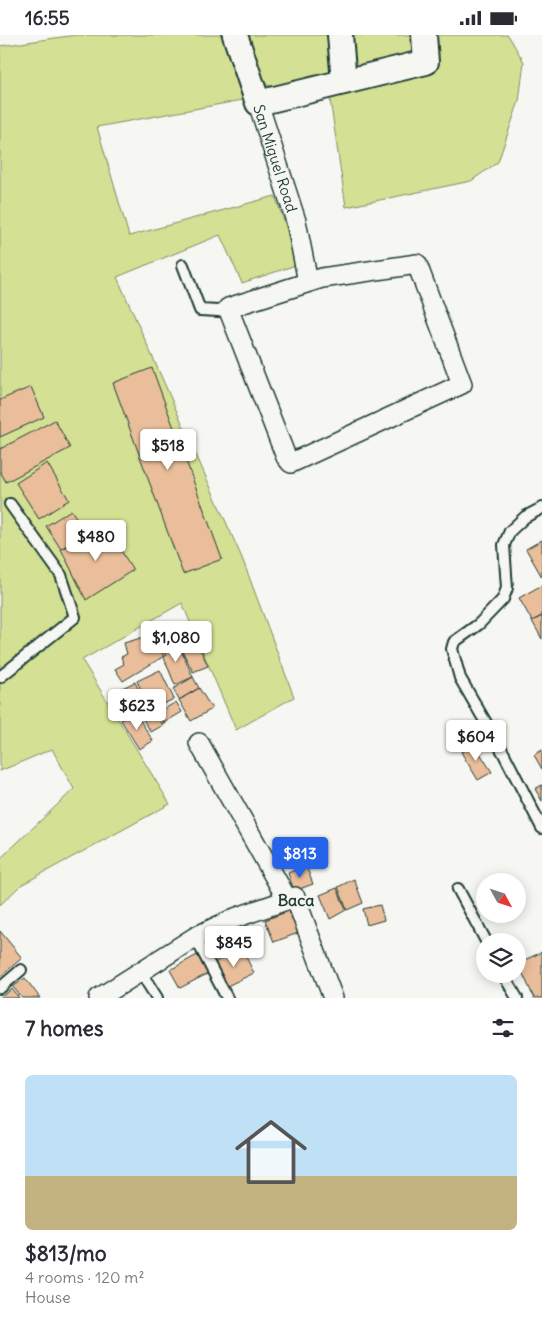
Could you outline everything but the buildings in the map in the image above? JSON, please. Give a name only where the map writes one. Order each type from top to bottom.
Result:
[{"type":"street","name":"San Miguel Road","points":[[235,35],[296,221],[308,282]]},
{"type":"street","points":[[340,35],[344,82]]},
{"type":"street","points":[[258,103],[426,62],[424,35]]},
{"type":"street","points":[[417,264],[462,384],[292,463],[286,457],[228,308],[322,278],[417,264]]},
{"type":"street","points":[[199,743],[287,899]]},
{"type":"street","points":[[99,998],[195,937],[235,918],[295,897],[333,998]]},
{"type":"lane","points":[[183,265],[200,310],[218,311],[228,308]]},
{"type":"lane","points":[[0,677],[75,617],[61,575],[10,504]]},
{"type":"lane","points":[[542,508],[525,517],[510,531],[504,545],[507,588],[503,599],[479,624],[454,642],[452,649],[460,678],[504,754],[542,828]]},
{"type":"lane","points":[[458,889],[482,933]]},
{"type":"lane","points":[[195,937],[227,998]]},
{"type":"lane","points":[[0,988],[21,970]]},
{"type":"lane","points":[[140,971],[157,998]]},
{"type":"lane","points":[[508,983],[516,998]]},
{"type":"green space","points":[[76,35],[224,35],[248,99],[97,127],[129,236],[275,196],[299,264],[242,283],[220,235],[117,277],[242,558],[294,697],[236,730],[182,603],[82,660],[170,804],[21,885],[0,905],[0,859],[74,789],[52,749],[0,771],[0,46]]},
{"type":"green space","points":[[239,35],[508,35],[524,62],[519,101],[498,162],[471,181],[346,207],[327,79],[276,88],[256,81]]},
{"type":"district","name":"Baca","points":[[296,900]]}]
